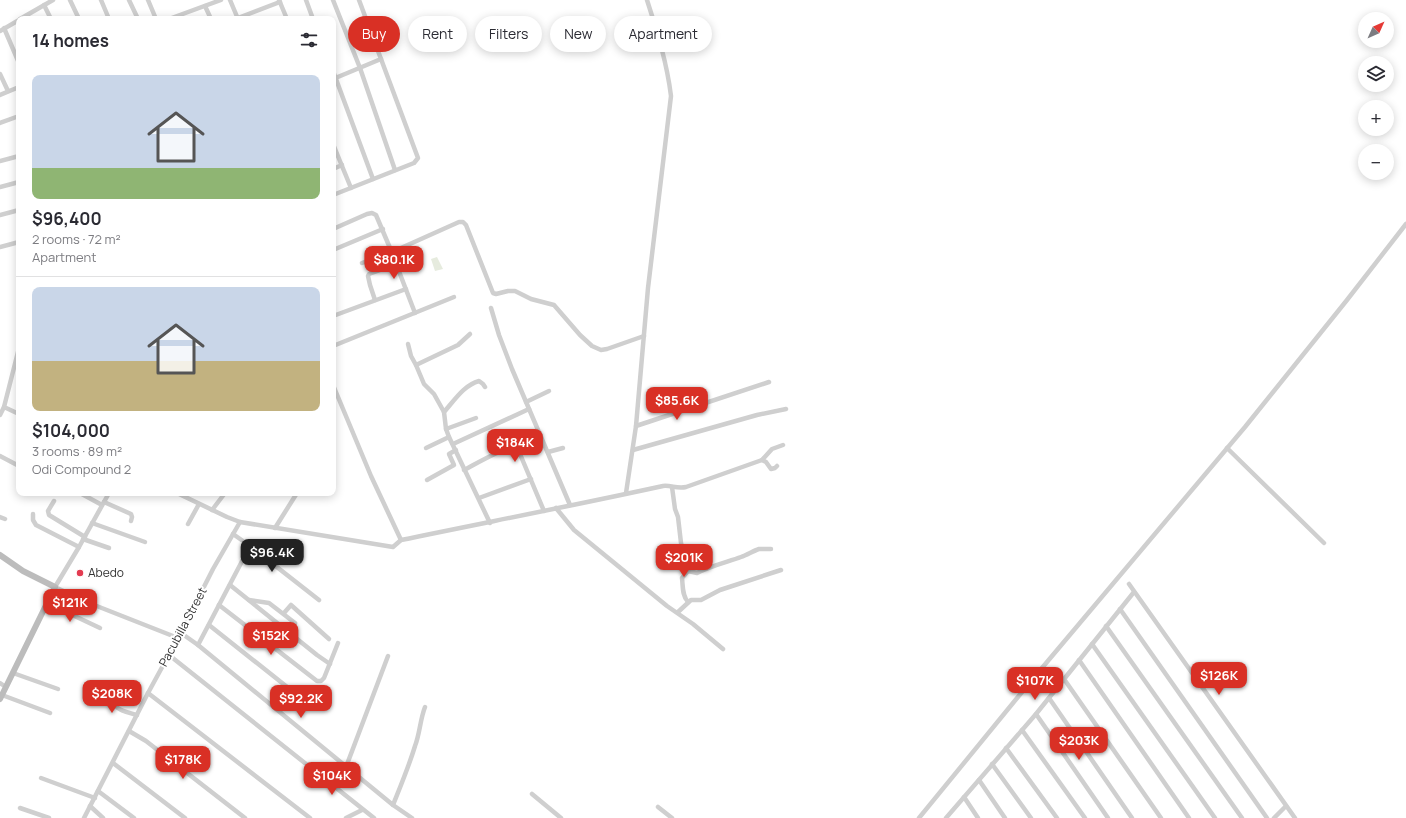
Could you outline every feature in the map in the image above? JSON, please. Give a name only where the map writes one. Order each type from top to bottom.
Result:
[{"type":"main road","points":[[0,555],[23,571],[55,587],[1,697]]},
{"type":"street","points":[[26,16],[53,0]]},
{"type":"street","points":[[70,0],[78,16]]},
{"type":"street","points":[[101,0],[108,16]]},
{"type":"street","points":[[129,0],[137,16]]},
{"type":"street","points":[[148,0],[155,16]]},
{"type":"street","points":[[177,16],[222,0]]},
{"type":"street","points":[[230,0],[237,16]]},
{"type":"street","points":[[306,0],[312,16]]},
{"type":"street","points":[[333,0],[360,68],[395,170]]},
{"type":"street","points":[[336,194],[416,162],[418,156],[359,0]]},
{"type":"street","points":[[626,493],[636,426],[648,288],[671,96],[656,29],[647,0]]},
{"type":"street","points":[[243,16],[280,1],[286,16]]},
{"type":"street","points":[[44,5],[50,16]]},
{"type":"street","points":[[205,6],[210,16]]},
{"type":"street","points":[[16,22],[2,30],[16,57]]},
{"type":"street","points":[[336,78],[381,59]]},
{"type":"street","points":[[0,74],[8,91]]},
{"type":"street","points":[[336,84],[373,179]]},
{"type":"street","points":[[0,95],[16,88]]},
{"type":"street","points":[[0,123],[16,117]]},
{"type":"street","points":[[336,151],[351,188]]},
{"type":"street","points":[[0,161],[16,157]]},
{"type":"street","points":[[336,167],[342,165]]},
{"type":"street","points":[[0,187],[16,183]]},
{"type":"street","points":[[0,215],[16,211]]},
{"type":"street","points":[[336,228],[372,213],[376,215],[397,264],[415,313]]},
{"type":"street","points":[[362,263],[375,258],[383,250],[391,250],[459,222],[463,222],[466,224],[493,293],[496,294],[515,291],[531,300],[554,305],[580,335],[592,346],[601,350],[644,336]]},
{"type":"street","points":[[919,818],[1041,669],[1227,448],[1347,300],[1406,224]]},
{"type":"street","points":[[336,249],[383,229]]},
{"type":"street","points":[[0,248],[16,243]]},
{"type":"street","points":[[375,300],[368,276],[372,273],[397,264]]},
{"type":"street","points":[[336,315],[406,289]]},
{"type":"street","points":[[336,345],[454,297]]},
{"type":"street","points":[[491,308],[499,335],[570,505]]},
{"type":"street","points":[[416,365],[458,345],[470,334]]},
{"type":"street","points":[[408,344],[411,356],[424,384],[434,394],[444,412],[446,429],[449,437],[490,523]]},
{"type":"street","points":[[0,415],[4,407],[16,360]]},
{"type":"street","points":[[444,412],[462,391],[470,385],[479,381],[485,387]]},
{"type":"street","points":[[636,426],[769,382]]},
{"type":"street","points":[[336,392],[401,540]]},
{"type":"street","points":[[526,402],[549,392]]},
{"type":"street","points":[[4,407],[16,413]]},
{"type":"street","points":[[453,444],[529,409]]},
{"type":"street","points":[[633,450],[757,415],[786,409]]},
{"type":"street","points":[[446,429],[476,418]]},
{"type":"street","points":[[426,448],[449,437]]},
{"type":"street","points":[[186,496],[199,504],[240,522],[393,547],[401,540],[490,523],[626,493],[663,486],[678,488],[686,487],[762,460],[772,449],[783,445]]},
{"type":"street","points":[[464,470],[505,450],[514,448],[519,452],[544,511]]},
{"type":"street","points":[[548,452],[563,448]]},
{"type":"street","points":[[1227,448],[1324,543]]},
{"type":"street","points":[[427,480],[454,465],[449,454],[456,450]]},
{"type":"street","points":[[0,456],[16,464]]},
{"type":"street","points":[[762,460],[766,462],[771,469],[777,466]]},
{"type":"street","points":[[479,498],[531,479]]},
{"type":"street","points":[[672,487],[681,543],[688,571]]},
{"type":"street","points":[[86,496],[131,514],[131,521]]},
{"type":"street","points":[[107,496],[55,587],[84,601],[178,638]]},
{"type":"street","points":[[212,510],[223,496]]},
{"type":"street","points":[[276,528],[295,496]]},
{"type":"street","points":[[54,501],[48,510],[49,515],[84,538],[109,548]]},
{"type":"street","points":[[188,524],[199,504]]},
{"type":"street","points":[[556,508],[574,530],[667,606],[678,612],[723,649]]},
{"type":"street","points":[[33,514],[33,520],[36,525],[79,547]]},
{"type":"street","name":"Pacubilla Street","points":[[84,818],[148,692],[181,633],[213,569],[240,522]]},
{"type":"street","points":[[92,523],[145,542]]},
{"type":"street","points":[[233,534],[319,600]]},
{"type":"street","points":[[198,645],[250,546]]},
{"type":"street","points":[[688,571],[697,573],[735,558],[741,558],[758,549],[771,550]]},
{"type":"street","points":[[678,612],[688,602],[695,599],[701,600],[720,590],[781,570]]},
{"type":"street","points":[[688,571],[682,578],[683,593],[688,602]]},
{"type":"street","points":[[1129,584],[1295,818]]},
{"type":"street","points":[[230,585],[330,664]]},
{"type":"street","points":[[949,817],[964,797],[1036,714],[1134,592]]},
{"type":"street","points":[[249,600],[270,603],[295,623]]},
{"type":"street","points":[[47,603],[100,628]]},
{"type":"street","points":[[220,605],[317,681],[321,681],[324,678],[338,643]]},
{"type":"street","points":[[284,613],[291,605],[329,638]]},
{"type":"street","points":[[1120,608],[1267,818]]},
{"type":"street","points":[[209,625],[300,698]]},
{"type":"street","points":[[1106,626],[1242,818]]},
{"type":"street","points":[[181,633],[198,645],[393,805],[412,818]]},
{"type":"street","points":[[1092,644],[1215,818]]},
{"type":"street","points":[[169,655],[362,810],[374,818]]},
{"type":"street","points":[[346,766],[388,656]]},
{"type":"street","points":[[1079,660],[1189,818]]},
{"type":"street","points":[[13,673],[58,689]]},
{"type":"street","points":[[1064,679],[1161,818]]},
{"type":"street","points":[[0,683],[6,686]]},
{"type":"street","points":[[111,692],[114,705],[119,709],[137,715]]},
{"type":"street","points":[[148,692],[310,818]]},
{"type":"street","points":[[1,697],[50,713]]},
{"type":"street","points":[[1049,698],[1132,818]]},
{"type":"street","points":[[393,805],[415,747],[421,717],[425,707]]},
{"type":"street","points":[[1036,714],[1108,818]]},
{"type":"street","points":[[1022,730],[1085,818]]},
{"type":"street","points":[[129,731],[146,741],[245,818]]},
{"type":"street","points":[[1006,748],[1057,818]]},
{"type":"street","points":[[113,763],[185,818]]},
{"type":"street","points":[[992,764],[1031,818]]},
{"type":"street","points":[[41,778],[94,798]]},
{"type":"street","points":[[979,780],[1005,818]]},
{"type":"street","points":[[98,791],[134,818]]},
{"type":"street","points":[[532,794],[561,818]]},
{"type":"street","points":[[964,797],[978,818]]},
{"type":"street","points":[[90,806],[104,818]]},
{"type":"street","points":[[1274,818],[1286,806]]},
{"type":"street","points":[[658,807],[672,818]]},
{"type":"street","points":[[20,808],[49,818]]},
{"type":"street","points":[[346,818],[362,810]]},
{"type":"shaded area","points":[[437,257],[443,269],[435,271],[431,259]]},
{"type":"place","name":"Abedo","points":[[80,573]]}]
